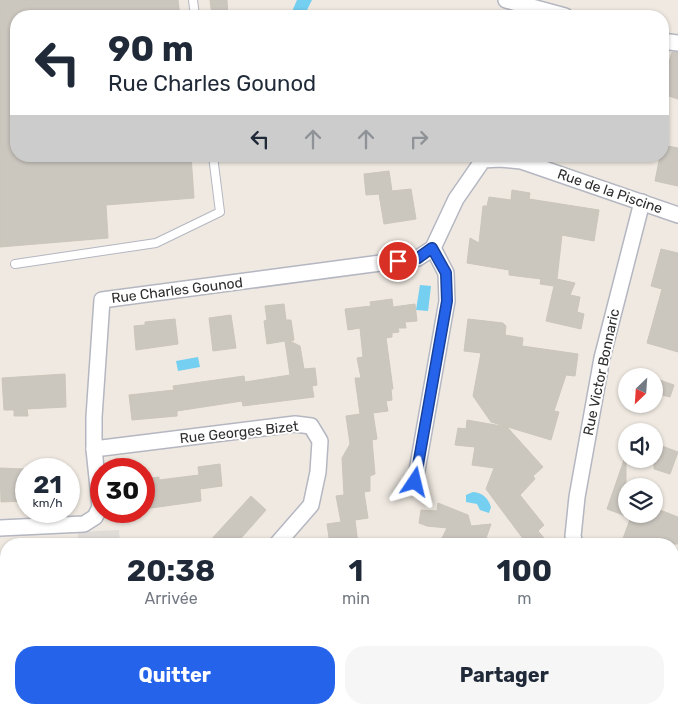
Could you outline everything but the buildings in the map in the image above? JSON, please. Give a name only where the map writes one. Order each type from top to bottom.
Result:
[{"type":"street","points":[[506,0],[543,10]]},
{"type":"street","name":"Rue de la Piscine","points":[[432,248],[456,199],[482,162]]},
{"type":"street","name":"Rue de la Piscine","points":[[525,162],[678,215]]},
{"type":"street","name":"Rue Victor Bonnaric","points":[[574,538],[577,497],[602,358],[642,202]]},
{"type":"street","points":[[415,482],[447,301],[446,273],[432,248]]},
{"type":"street","name":"Rue Charles Gounod","points":[[0,528],[84,524],[95,517],[100,507],[94,449],[102,300],[418,258],[432,248]]},
{"type":"street","name":"Rue Georges Bizet","points":[[94,449],[295,424],[311,426],[320,441],[318,472],[310,505],[283,538]]},
{"type":"lane","points":[[15,264],[156,243],[220,212],[214,162]]},
{"type":"shaded area","points":[[119,530],[120,538],[78,538],[78,532]]},
{"type":"water","points":[[297,0],[312,0],[307,10],[293,10]]},
{"type":"water","points":[[420,285],[431,286],[428,311],[416,310]]},
{"type":"water","points":[[198,357],[200,367],[178,371],[176,361]]},
{"type":"water","points":[[473,492],[480,493],[487,499],[491,507],[489,513],[480,510],[477,504],[466,502],[466,495]]},
{"type":"route","points":[[398,261],[418,258],[432,248],[446,273],[447,301],[415,482]]}]
